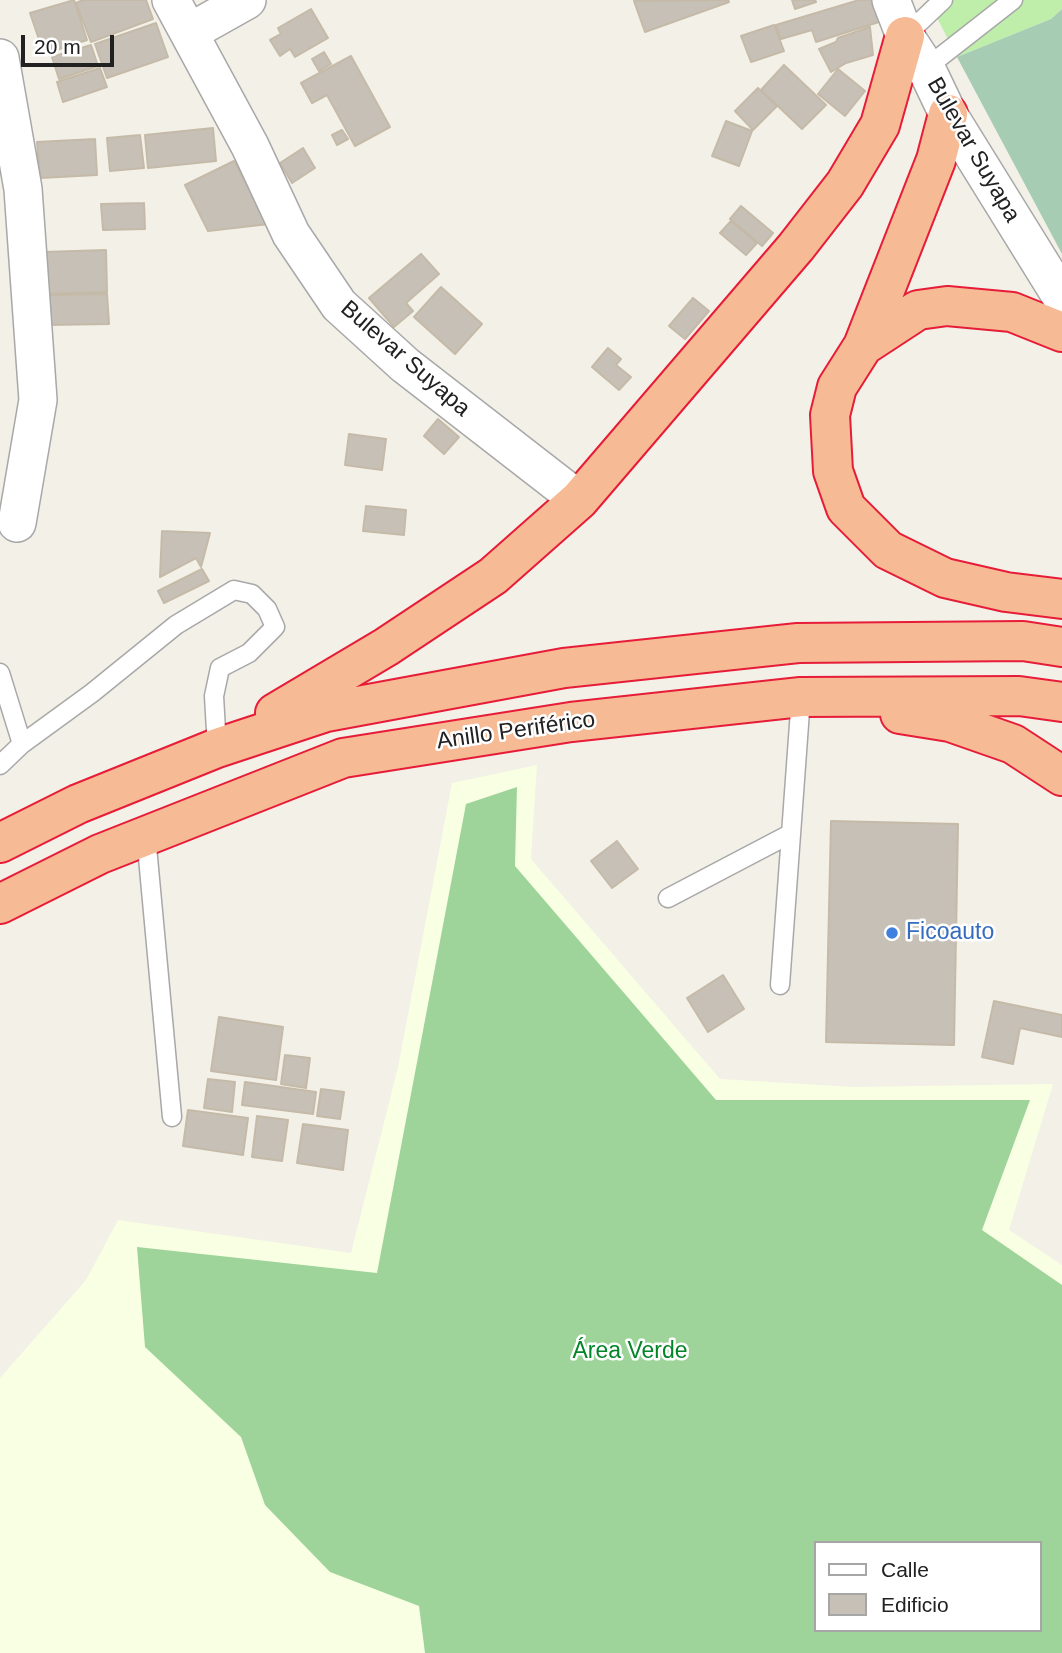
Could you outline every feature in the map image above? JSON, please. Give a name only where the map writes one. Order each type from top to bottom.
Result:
[{"type":"highway","points":[[217,748],[386,647],[493,576],[579,500],[796,247],[845,184],[880,125],[905,36]]},
{"type":"highway","points":[[948,114],[936,160],[863,346],[837,387],[830,415],[833,471],[846,508],[888,550],[945,578],[1006,592],[1062,598]]},
{"type":"highway","points":[[863,346],[918,310],[947,306],[1012,312],[1062,332]]},
{"type":"highway","points":[[0,843],[78,804],[217,748],[326,712],[564,668],[798,643],[1023,641],[1062,647]]},
{"type":"highway","name":"Anillo Periférico","points":[[0,904],[100,854],[342,758],[571,722],[802,697],[1019,695],[1062,702]]},
{"type":"highway","points":[[802,697],[950,722],[1013,744],[1062,776]]},
{"type":"street","name":"Bulevar Suyapa","points":[[171,0],[250,146],[291,234],[339,305],[405,365],[579,500]]},
{"type":"street","points":[[190,32],[247,0]]},
{"type":"street","name":"Bulevar Suyapa","points":[[891,0],[905,36],[926,68],[948,114],[1062,298]]},
{"type":"street","points":[[0,58],[23,189],[38,400],[17,523]]},
{"type":"lane","points":[[905,36],[943,0]]},
{"type":"lane","points":[[926,68],[1013,0]]},
{"type":"lane","points":[[0,765],[22,744],[92,693],[176,625],[233,590],[252,594],[267,609],[275,627],[249,653],[220,668],[214,696],[217,748]]},
{"type":"lane","points":[[0,673],[22,744]]},
{"type":"lane","points":[[780,985],[802,697]]},
{"type":"lane","points":[[668,898],[790,834]]},
{"type":"lane","points":[[146,836],[172,1116]]},
{"type":"shaded area","points":[[1062,9],[1062,254],[957,57],[1051,19]]},
{"type":"shaded area","name":"Área Verde","points":[[537,765],[531,859],[720,1079],[854,1087],[1053,1084],[1009,1230],[1062,1265],[1062,1653],[0,1653],[0,1378],[86,1280],[118,1220],[351,1253],[398,1067],[452,783]]},
{"type":"green space","points":[[928,0],[1062,0],[1062,9],[1051,19],[957,57]]},
{"type":"green space","name":"Área Verde","points":[[517,787],[515,866],[716,1100],[1030,1100],[982,1230],[1062,1285],[1062,1653],[425,1653],[419,1606],[330,1572],[265,1505],[241,1437],[145,1347],[137,1247],[377,1273],[466,804]]},
{"type":"building","points":[[74,0],[87,40],[44,54],[30,13]]},
{"type":"building","points":[[83,0],[146,0],[153,19],[91,42],[76,3]]},
{"type":"building","points":[[792,0],[815,0],[816,2],[795,9]]},
{"type":"building","points":[[859,0],[875,0],[882,21],[816,42],[812,30],[781,39],[776,25]]},
{"type":"building","points":[[634,1],[729,2],[645,32]]},
{"type":"building","points":[[311,9],[328,38],[295,57],[290,49],[280,56],[270,40],[281,34],[278,28]]},
{"type":"building","points":[[156,23],[168,57],[107,78],[95,44]]},
{"type":"building","points":[[774,25],[784,51],[751,62],[741,36]]},
{"type":"building","points":[[870,27],[873,55],[846,63],[831,72],[819,49],[836,42],[838,38]]},
{"type":"building","points":[[91,45],[98,66],[59,79],[52,57]]},
{"type":"building","points":[[324,52],[331,64],[319,71],[312,59]]},
{"type":"building","points":[[351,56],[390,127],[355,146],[327,95],[312,103],[301,83]]},
{"type":"building","points":[[784,65],[826,105],[802,129],[761,90]]},
{"type":"building","points":[[100,68],[107,87],[63,102],[57,82]]},
{"type":"building","points":[[838,69],[865,91],[845,116],[818,94]]},
{"type":"building","points":[[758,88],[777,106],[753,130],[735,111]]},
{"type":"building","points":[[726,121],[752,131],[739,166],[712,156]]},
{"type":"building","points":[[213,128],[216,161],[148,168],[145,135]]},
{"type":"building","points":[[342,130],[348,139],[337,145],[332,135]]},
{"type":"building","points":[[140,135],[144,168],[110,171],[107,138]]},
{"type":"building","points":[[95,139],[97,175],[40,178],[37,142]]},
{"type":"building","points":[[303,148],[315,168],[292,183],[280,163]]},
{"type":"building","points":[[234,161],[269,224],[208,231],[185,185]]},
{"type":"building","points":[[144,203],[145,229],[103,230],[101,204]]},
{"type":"building","points":[[741,206],[773,233],[762,246],[730,219]]},
{"type":"building","points":[[731,221],[757,243],[746,255],[720,233]]},
{"type":"building","points":[[106,250],[107,292],[45,294],[44,252]]},
{"type":"building","points":[[421,254],[439,274],[406,303],[413,311],[394,327],[369,298]]},
{"type":"building","points":[[441,287],[482,324],[455,354],[414,317]]},
{"type":"building","points":[[107,294],[109,324],[46,325],[45,295]]},
{"type":"building","points":[[693,298],[709,311],[685,339],[669,326]]},
{"type":"building","points":[[608,348],[621,359],[616,365],[631,377],[619,390],[592,367]]},
{"type":"building","points":[[438,419],[459,437],[444,454],[424,436]]},
{"type":"building","points":[[349,434],[386,439],[382,470],[345,465]]},
{"type":"building","points":[[366,506],[406,510],[404,535],[363,531]]},
{"type":"building","points":[[162,531],[210,533],[201,567],[196,558],[160,577]]},
{"type":"building","points":[[202,569],[209,581],[164,603],[158,591]]},
{"type":"building","name":"Ficoauto","points":[[831,821],[958,824],[954,1045],[826,1042]]},
{"type":"building","points":[[617,841],[638,869],[612,888],[591,861]]},
{"type":"building","points":[[723,975],[744,1009],[708,1032],[687,998]]},
{"type":"building","points":[[994,1001],[1062,1015],[1062,1037],[1020,1028],[1013,1064],[982,1057]]},
{"type":"building","points":[[219,1017],[283,1027],[276,1080],[211,1071]]},
{"type":"building","points":[[285,1055],[310,1058],[306,1088],[281,1084]]},
{"type":"building","points":[[208,1079],[235,1082],[232,1112],[204,1108]]},
{"type":"building","points":[[245,1082],[316,1092],[313,1114],[242,1105]]},
{"type":"building","points":[[321,1089],[344,1092],[340,1119],[317,1116]]},
{"type":"building","points":[[188,1110],[248,1118],[243,1155],[183,1146]]},
{"type":"building","points":[[257,1116],[288,1120],[282,1161],[252,1157]]},
{"type":"building","points":[[303,1124],[348,1130],[343,1170],[297,1163]]},
{"type":"place","name":"Ficoauto","points":[[892,933]]}]
